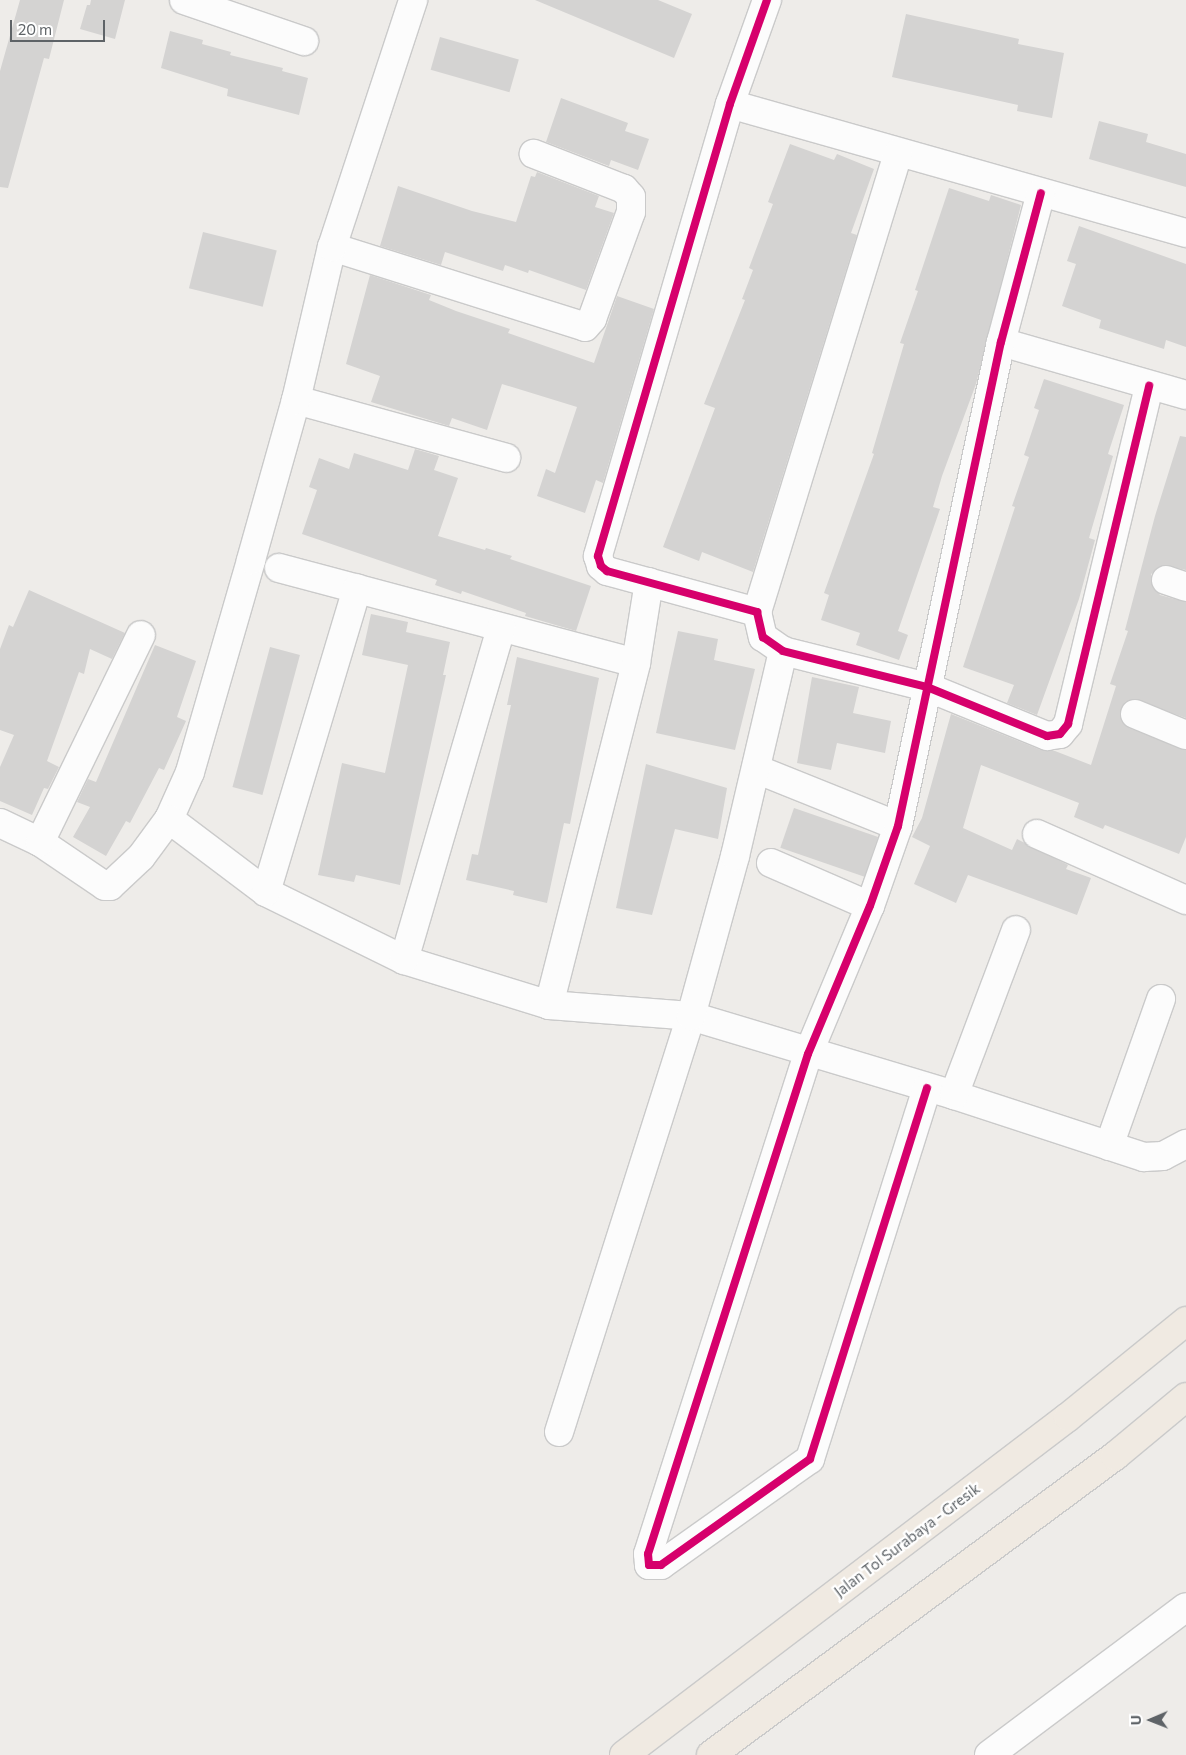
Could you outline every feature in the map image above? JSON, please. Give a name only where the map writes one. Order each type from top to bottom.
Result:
[{"type":"highway","name":"Jalan Tol Surabaya - Gresik","points":[[624,1755],[1060,1423],[1186,1321]]},
{"type":"highway","points":[[711,1755],[1115,1456],[1186,1397]]},
{"type":"street","points":[[184,0],[304,41]]},
{"type":"street","points":[[0,823],[40,842],[105,886],[110,886],[141,857],[169,819],[190,772],[296,400],[332,247],[413,0]]},
{"type":"street","points":[[757,612],[607,571],[601,566],[598,556],[730,104],[767,0]]},
{"type":"street","points":[[730,104],[1186,233]]},
{"type":"street","points":[[898,153],[757,612],[763,637],[782,651],[926,687],[1047,736],[1060,734],[1068,724],[1149,386]]},
{"type":"street","points":[[332,247],[585,327],[592,319],[631,212],[631,197],[624,189],[534,154]]},
{"type":"street","points":[[927,1088],[812,1454],[662,1566],[655,1567],[649,1565],[648,1554],[808,1054],[870,906],[898,826],[926,687],[1001,342],[1041,193]]},
{"type":"street","points":[[1001,342],[1149,386],[1186,395]]},
{"type":"street","points":[[296,400],[506,458]]},
{"type":"street","points":[[279,568],[636,664]]},
{"type":"street","points":[[549,1005],[636,664],[649,582]]},
{"type":"street","points":[[266,892],[357,588]]},
{"type":"street","points":[[404,960],[501,628]]},
{"type":"street","points":[[40,842],[141,635]]},
{"type":"street","points":[[559,1432],[691,1016],[756,769],[782,651]]},
{"type":"street","points":[[1135,714],[1186,735]]},
{"type":"street","points":[[756,769],[898,826]]},
{"type":"street","points":[[169,819],[266,892],[404,960],[549,1005],[691,1016],[808,1054],[954,1095],[1144,1158],[1162,1156],[1186,1144]]},
{"type":"street","points":[[1037,834],[1186,900]]},
{"type":"street","points":[[771,863],[870,906]]},
{"type":"street","points":[[954,1095],[1016,930]]},
{"type":"street","points":[[1109,1146],[1161,999]]},
{"type":"street","points":[[990,1755],[1186,1607]]},
{"type":"building","points":[[20,0],[64,0],[49,59],[44,58],[8,188],[0,187],[0,71]]},
{"type":"building","points":[[91,0],[125,0],[115,39],[80,29],[87,5],[90,5]]},
{"type":"building","points":[[535,0],[658,0],[692,14],[674,58]]},
{"type":"building","points":[[906,14],[1019,39],[1018,44],[1064,53],[1052,118],[1017,111],[1018,105],[892,77]]},
{"type":"building","points":[[170,31],[203,40],[202,44],[231,52],[230,55],[283,68],[282,71],[308,78],[299,115],[227,96],[228,89],[161,68]]},
{"type":"building","points":[[440,37],[519,60],[509,92],[431,70]]},
{"type":"building","points":[[561,98],[628,123],[625,131],[649,139],[638,170],[611,160],[609,166],[546,142]]},
{"type":"building","points":[[1099,121],[1148,134],[1146,142],[1186,154],[1186,187],[1089,159]]},
{"type":"building","points":[[790,144],[834,160],[837,154],[874,169],[851,233],[857,235],[753,572],[702,552],[699,561],[663,547],[715,408],[704,404],[745,300],[742,299],[753,270],[749,268],[773,204],[768,202]]},
{"type":"building","points":[[537,172],[599,196],[595,207],[614,213],[586,290],[529,270],[528,273],[505,265],[503,271],[445,252],[441,265],[380,246],[398,186],[472,211],[516,222],[531,176],[535,177]]},
{"type":"building","points":[[949,188],[989,201],[991,195],[1021,205],[976,384],[942,476],[933,507],[940,509],[898,631],[908,635],[899,660],[856,645],[860,633],[821,620],[829,595],[824,593],[874,454],[872,453],[904,344],[900,343],[918,291],[915,290]]},
{"type":"building","points":[[1079,226],[1186,264],[1186,347],[1166,340],[1164,349],[1099,328],[1101,320],[1062,306],[1076,264],[1067,261]]},
{"type":"building","points":[[203,232],[277,250],[263,307],[189,288]]},
{"type":"building","points":[[370,275],[431,295],[429,300],[510,329],[508,333],[594,363],[617,296],[654,309],[603,483],[596,480],[585,513],[537,496],[546,469],[555,473],[577,407],[502,384],[487,430],[452,418],[449,426],[371,402],[380,376],[346,364]]},
{"type":"building","points":[[1044,379],[1124,405],[1108,454],[1113,456],[1089,538],[1095,540],[1079,599],[1037,715],[1007,703],[1014,685],[963,667],[1015,507],[1012,506],[1029,457],[1024,455],[1039,410],[1034,408]]},
{"type":"building","points":[[1180,436],[1186,437],[1186,570],[1163,565],[1151,574],[1151,582],[1160,595],[1186,602],[1186,718],[1133,699],[1125,702],[1120,716],[1129,728],[1186,750],[1186,837],[1179,854],[1105,825],[1103,829],[1074,817],[1079,803],[981,765],[963,828],[1012,850],[1017,839],[1068,865],[1066,869],[1091,878],[1077,915],[968,875],[956,903],[914,884],[930,846],[912,837],[922,818],[951,714],[1041,750],[1055,751],[1091,765],[1116,686],[1110,684],[1128,631],[1125,630],[1155,516]]},
{"type":"building","points":[[415,449],[439,456],[434,470],[458,478],[438,536],[512,556],[510,559],[591,586],[576,631],[525,616],[526,613],[462,591],[461,594],[435,585],[437,580],[302,534],[317,490],[309,487],[319,458],[349,469],[354,453],[408,470]]},
{"type":"building","points":[[29,590],[125,633],[112,659],[90,649],[84,674],[79,672],[47,761],[59,767],[48,789],[44,788],[32,815],[0,801],[0,767],[14,735],[0,730],[0,649],[9,625],[13,627]]},
{"type":"building","points":[[371,614],[408,622],[406,632],[450,642],[443,675],[446,675],[400,885],[356,875],[354,882],[318,875],[342,763],[385,773],[408,665],[362,655]]},
{"type":"building","points":[[678,631],[718,639],[714,660],[755,669],[735,750],[656,733]]},
{"type":"building","points":[[155,645],[196,661],[177,717],[186,721],[164,770],[159,768],[130,823],[126,821],[106,856],[73,837],[90,807],[77,802],[88,779],[96,782]]},
{"type":"building","points":[[270,647],[300,655],[262,795],[232,787]]},
{"type":"building","points":[[517,657],[599,678],[570,824],[564,823],[547,903],[513,895],[514,891],[466,880],[472,854],[478,855],[511,705],[507,705]]},
{"type":"building","points":[[812,677],[859,687],[853,713],[891,721],[885,753],[837,743],[831,770],[797,763]]},
{"type":"building","points":[[646,764],[727,788],[718,839],[675,829],[652,915],[616,908]]},
{"type":"building","points":[[794,808],[878,837],[864,877],[780,848]]},
{"type":"cycle path","points":[[767,0],[730,104],[598,556],[601,566],[607,571],[757,612],[763,637],[783,651],[927,687],[1047,736],[1060,734],[1068,724],[1149,386]]},
{"type":"cycle path","points":[[927,1088],[810,1459],[661,1565],[649,1565],[648,1554],[808,1054],[870,906],[898,826],[1001,342],[1041,193]]}]
